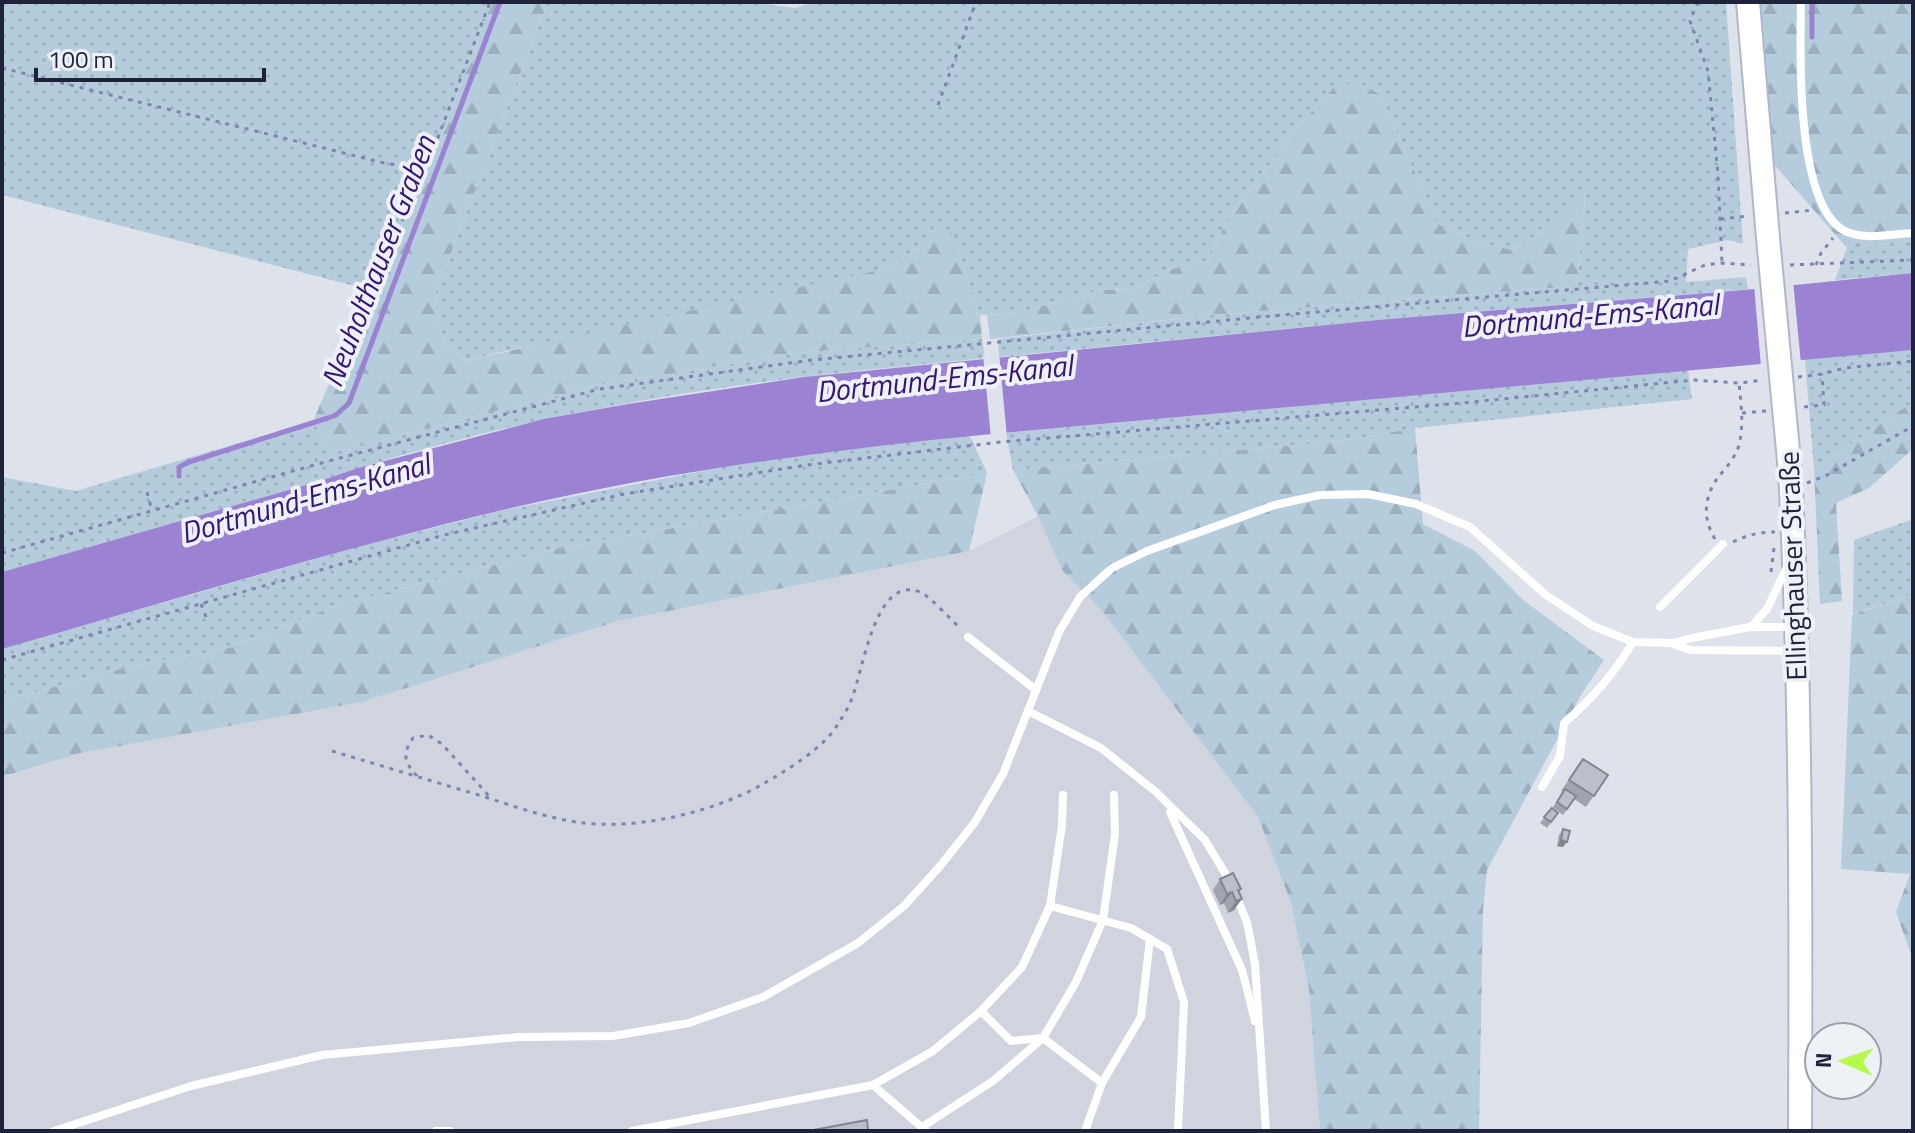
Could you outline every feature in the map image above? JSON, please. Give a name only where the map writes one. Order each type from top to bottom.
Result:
[{"type":"main road","name":"Ellinghauser Straße","points":[[1748,2],[1791,486],[1801,867],[1800,1131]]},
{"type":"lane","points":[[1801,2],[1805,131],[1817,195],[1838,227],[1848,233],[1913,233]]},
{"type":"lane","points":[[54,1131],[191,1086],[322,1055],[519,1037],[613,1036],[689,1023],[763,997],[858,943],[904,906],[941,865],[975,822],[1003,774],[1059,632],[1080,597],[1112,568],[1147,551],[1275,505],[1320,495],[1368,494],[1416,504],[1470,527],[1546,595],[1593,626],[1633,642],[1673,643],[1750,627],[1795,627]]},
{"type":"lane","points":[[1660,607],[1723,544]]},
{"type":"lane","points":[[1750,627],[1762,616],[1773,598],[1793,556]]},
{"type":"lane","points":[[968,637],[1036,690]]},
{"type":"lane","points":[[1542,787],[1560,756],[1564,723],[1591,699],[1615,671],[1633,642]]},
{"type":"lane","points":[[1673,643],[1690,650],[1796,651]]},
{"type":"lane","points":[[1028,711],[1101,748],[1156,792],[1205,840],[1228,877],[1247,922],[1255,964],[1266,1131]]},
{"type":"lane","points":[[1156,792],[1174,817],[1242,970],[1260,1045]]},
{"type":"lane","points":[[632,1131],[873,1085],[933,1051],[981,1011],[1022,967],[1050,906],[1062,825],[1063,795]]},
{"type":"lane","points":[[873,1085],[924,1129],[993,1081],[1043,1038],[1076,982],[1103,920],[1115,834],[1114,795]]},
{"type":"lane","points":[[1050,906],[1131,928],[1167,949],[1184,1002],[1178,1131]]},
{"type":"lane","points":[[1085,1131],[1102,1083],[1141,1017],[1150,939]]},
{"type":"lane","points":[[981,1011],[1011,1041],[1043,1038],[1102,1083]]},
{"type":"lane","points":[[436,1131],[450,1131]]},
{"type":"path","points":[[378,276],[425,169],[490,2]]},
{"type":"path","points":[[938,105],[976,2]]},
{"type":"path","points":[[1698,2],[1690,21],[1708,71],[1718,175],[1722,263]]},
{"type":"path","points":[[2,68],[384,163],[425,169]]},
{"type":"path","points":[[1783,213],[1810,210]]},
{"type":"path","points":[[1719,219],[1748,216]]},
{"type":"path","points":[[1816,265],[1838,227]]},
{"type":"path","points":[[1778,266],[1913,260]]},
{"type":"path","points":[[2,553],[600,389],[812,360],[1670,281],[1705,265],[1751,265]]},
{"type":"path","points":[[2,660],[444,535],[609,497],[807,465],[1001,442],[1446,405],[1694,380],[1739,383],[1782,381],[1845,368],[1913,361]]},
{"type":"path","points":[[1801,408],[1824,405],[1822,374]]},
{"type":"path","points":[[1739,383],[1742,413],[1739,447],[1706,502],[1707,524],[1714,538],[1723,544],[1745,535],[1775,532],[1770,577]]},
{"type":"path","points":[[1742,413],[1766,411]]},
{"type":"path","points":[[1791,486],[1827,475],[1913,426]]},
{"type":"path","points":[[147,492],[152,511]]},
{"type":"path","points":[[332,751],[577,822],[613,824],[659,819],[715,806],[760,786],[805,758],[836,728],[852,698],[880,611],[890,597],[908,590],[921,592],[968,637]]},
{"type":"path","points":[[201,604],[208,622]]},
{"type":"path","points":[[417,777],[406,764],[406,748],[413,738],[428,735],[442,744],[493,800]]},
{"type":"shaded area","points":[[1038,516],[1062,570],[1103,612],[1258,817],[1291,903],[1310,988],[1320,1131],[2,1131],[2,778],[80,753],[362,702],[618,621],[969,551]]},
{"type":"green space","points":[[2,2],[492,2],[428,171],[370,290],[2,195]]},
{"type":"green space","points":[[492,2],[548,2],[436,292],[438,325],[446,347],[466,361],[884,269],[920,247],[934,226],[953,234],[980,315],[982,339],[807,352],[598,385],[331,453],[313,421],[370,290],[428,172]]},
{"type":"green space","points":[[548,2],[751,2],[795,8],[816,2],[1726,2],[1743,244],[1728,240],[1688,249],[1686,282],[1746,277],[1748,289],[1377,320],[999,357],[998,339],[1213,315],[1577,286],[1586,189],[1540,232],[1513,250],[1481,243],[1439,225],[1382,96],[1333,88],[1292,134],[1227,221],[1208,260],[1168,270],[1134,289],[1101,290],[1016,313],[980,315],[953,235],[920,247],[884,269],[466,361],[446,347],[438,325],[436,292]]},
{"type":"green space","points":[[1759,2],[1913,2],[1913,241],[1847,248],[1771,161]]},
{"type":"green space","points":[[1357,81],[1382,96],[1439,225],[1481,243],[1513,250],[1540,232],[1586,188],[1577,286],[1213,315],[990,339],[987,315],[1016,313],[1101,290],[1134,289],[1168,270],[1208,260],[1227,221],[1292,134],[1333,88]]},
{"type":"green space","points":[[1913,241],[1913,273],[1835,280],[1847,248]]},
{"type":"green space","points":[[982,339],[985,358],[681,394],[498,430],[2,572],[2,477],[76,491],[313,421],[331,453],[598,385],[807,352]]},
{"type":"green space","points":[[1913,350],[1913,402],[1814,469],[1805,359]]},
{"type":"green space","points":[[1688,370],[1692,399],[1415,428],[1318,443],[1013,470],[1006,433]]},
{"type":"green space","points":[[1913,402],[1913,449],[1869,488],[1836,503],[1842,601],[1820,604],[1814,469]]},
{"type":"green space","points":[[1415,428],[1423,524],[1475,551],[1523,600],[1604,660],[1581,695],[1487,870],[1483,910],[1479,1131],[1320,1131],[1309,988],[1291,903],[1258,817],[1103,612],[1062,570],[1013,470],[1318,443]]},
{"type":"green space","points":[[970,436],[987,473],[558,548],[335,606],[226,649],[127,667],[2,701],[2,649],[357,547],[504,510],[728,466],[844,449]]},
{"type":"green space","points":[[987,473],[969,551],[618,621],[362,702],[80,753],[2,777],[2,701],[127,667],[226,649],[335,606],[558,548]]},
{"type":"green space","points":[[1913,519],[1913,594],[1853,614],[1854,540]]},
{"type":"green space","points":[[1913,594],[1913,960],[1896,912],[1910,874],[1841,869],[1852,615]]},
{"type":"water","name":"Dortmund-Ems-Kanal","points":[[1913,273],[1913,350],[992,434],[746,464],[624,484],[503,510],[314,559],[2,649],[2,572],[358,468],[544,419],[804,377],[1377,320]]},
{"type":"pier","points":[[1793,281],[1801,364],[1761,367],[1754,285]]},
{"type":"pier","points":[[999,353],[1007,437],[991,438],[983,355]]},
{"type":"building","points":[[1583,759],[1608,775],[1594,796],[1569,780]]},
{"type":"building","points":[[1565,789],[1576,796],[1567,809],[1557,802]]},
{"type":"building","points":[[1552,808],[1558,813],[1551,822],[1544,817]]},
{"type":"building","points":[[1563,829],[1570,831],[1567,842],[1561,840]]},
{"type":"building","points":[[1233,873],[1241,889],[1238,890],[1242,899],[1236,901],[1232,892],[1227,894],[1220,879]]},
{"type":"building","points":[[867,1120],[868,1131],[808,1131]]},
{"type":"waterway","name":"Neuholthauser Graben","points":[[179,476],[179,467],[189,462],[328,418],[349,403],[500,2]]},
{"type":"waterway","points":[[1812,2],[1812,37]]}]
